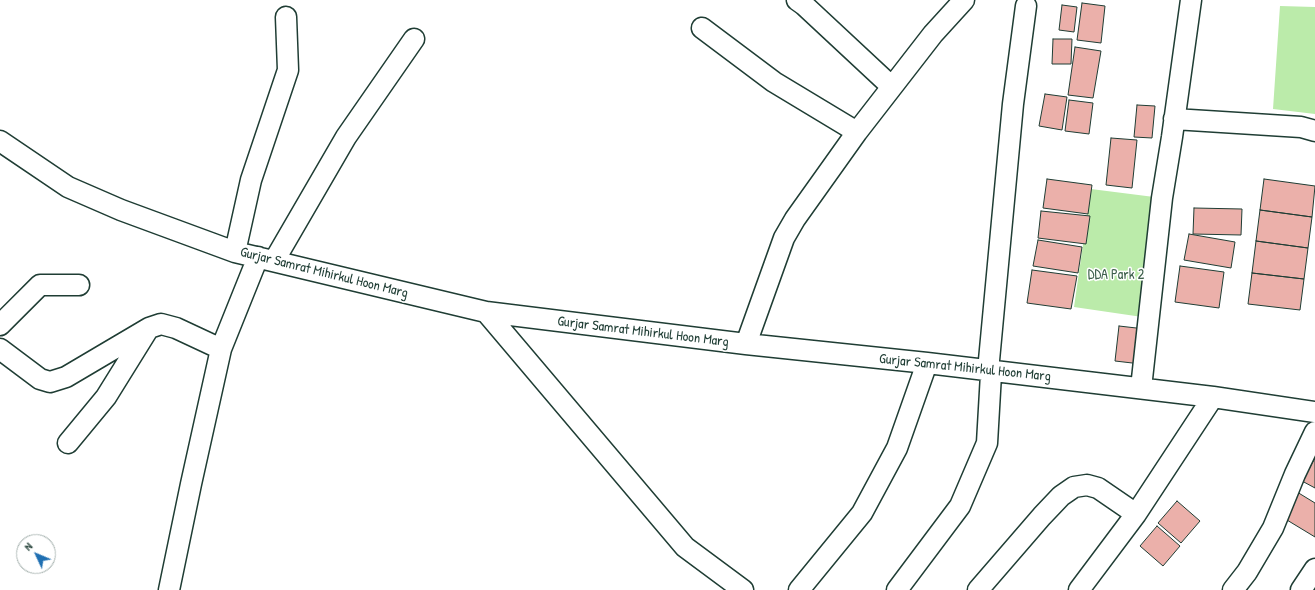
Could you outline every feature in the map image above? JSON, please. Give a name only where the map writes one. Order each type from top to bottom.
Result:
[{"type":"street","points":[[797,0],[892,87]]},
{"type":"street","points":[[746,344],[784,238],[795,219],[857,132],[933,34],[964,0]]},
{"type":"street","points":[[1141,388],[1162,198],[1191,0]]},
{"type":"street","points":[[897,590],[960,506],[987,443],[991,374],[988,370],[1013,104],[1026,6]]},
{"type":"street","points":[[235,252],[251,180],[288,70],[286,17]]},
{"type":"street","points":[[702,28],[774,82],[857,132]]},
{"type":"street","points":[[169,590],[190,484],[221,349],[266,259],[346,137],[414,39]]},
{"type":"street","points":[[1174,119],[1300,127],[1315,131]]},
{"type":"street","name":"Gurjar Samrat Mihirkul Hoon Marg","points":[[0,141],[68,187],[121,210],[235,252],[486,312],[746,344],[1213,396],[1315,412]]},
{"type":"street","points":[[0,325],[40,285],[79,285]]},
{"type":"street","points":[[486,312],[685,547],[743,590]]},
{"type":"street","points":[[0,349],[40,379],[50,382],[66,377],[149,328],[161,324],[176,328],[221,349]]},
{"type":"street","points":[[68,443],[106,396],[149,328]]},
{"type":"street","points":[[798,590],[862,513],[897,448],[927,363]]},
{"type":"street","points":[[1079,590],[1136,514],[1213,396]]},
{"type":"street","points":[[1233,590],[1247,572],[1273,528],[1295,474],[1315,432]]},
{"type":"street","points":[[978,590],[1042,516],[1061,496],[1074,487],[1087,485],[1098,488],[1136,514]]},
{"type":"street","points":[[1301,590],[1315,569]]},
{"type":"green space","points":[[1280,6],[1315,7],[1315,114],[1273,109]]},
{"type":"green space","name":"DDA Park 2","points":[[1091,189],[1162,198],[1149,318],[1074,307]]},
{"type":"building","points":[[1082,3],[1105,6],[1101,43],[1077,40]]},
{"type":"building","points":[[1062,5],[1077,7],[1074,32],[1059,30]]},
{"type":"building","points":[[1053,39],[1072,39],[1071,64],[1052,64]]},
{"type":"building","points":[[1075,47],[1101,51],[1093,98],[1068,95]]},
{"type":"building","points":[[1045,94],[1067,97],[1062,130],[1039,126]]},
{"type":"building","points":[[1069,100],[1093,103],[1089,134],[1065,131]]},
{"type":"building","points":[[1137,105],[1155,106],[1152,138],[1134,137]]},
{"type":"building","points":[[1111,138],[1137,140],[1132,188],[1106,185]]},
{"type":"building","points":[[1047,179],[1092,185],[1088,214],[1043,208]]},
{"type":"building","points":[[1264,179],[1315,186],[1312,217],[1260,210]]},
{"type":"building","points":[[1194,208],[1242,209],[1241,235],[1193,234]]},
{"type":"building","points":[[1260,210],[1312,217],[1308,248],[1256,241]]},
{"type":"building","points":[[1041,211],[1090,216],[1086,244],[1038,238]]},
{"type":"building","points":[[1189,234],[1235,242],[1231,268],[1184,260]]},
{"type":"building","points":[[1038,240],[1082,247],[1078,273],[1033,266]]},
{"type":"building","points":[[1256,241],[1308,248],[1304,279],[1252,273]]},
{"type":"building","points":[[1180,266],[1224,272],[1219,308],[1175,302]]},
{"type":"building","points":[[1032,270],[1077,276],[1071,309],[1027,303]]},
{"type":"building","points":[[1252,273],[1304,279],[1300,310],[1248,304]]},
{"type":"building","points":[[1119,326],[1145,329],[1141,364],[1115,361]]},
{"type":"building","points":[[1315,458],[1315,488],[1302,481]]},
{"type":"building","points":[[1297,492],[1315,503],[1315,537],[1282,517]]},
{"type":"building","points":[[1177,501],[1200,521],[1181,543],[1158,523]]},
{"type":"building","points":[[1157,526],[1180,546],[1163,566],[1140,546]]}]
